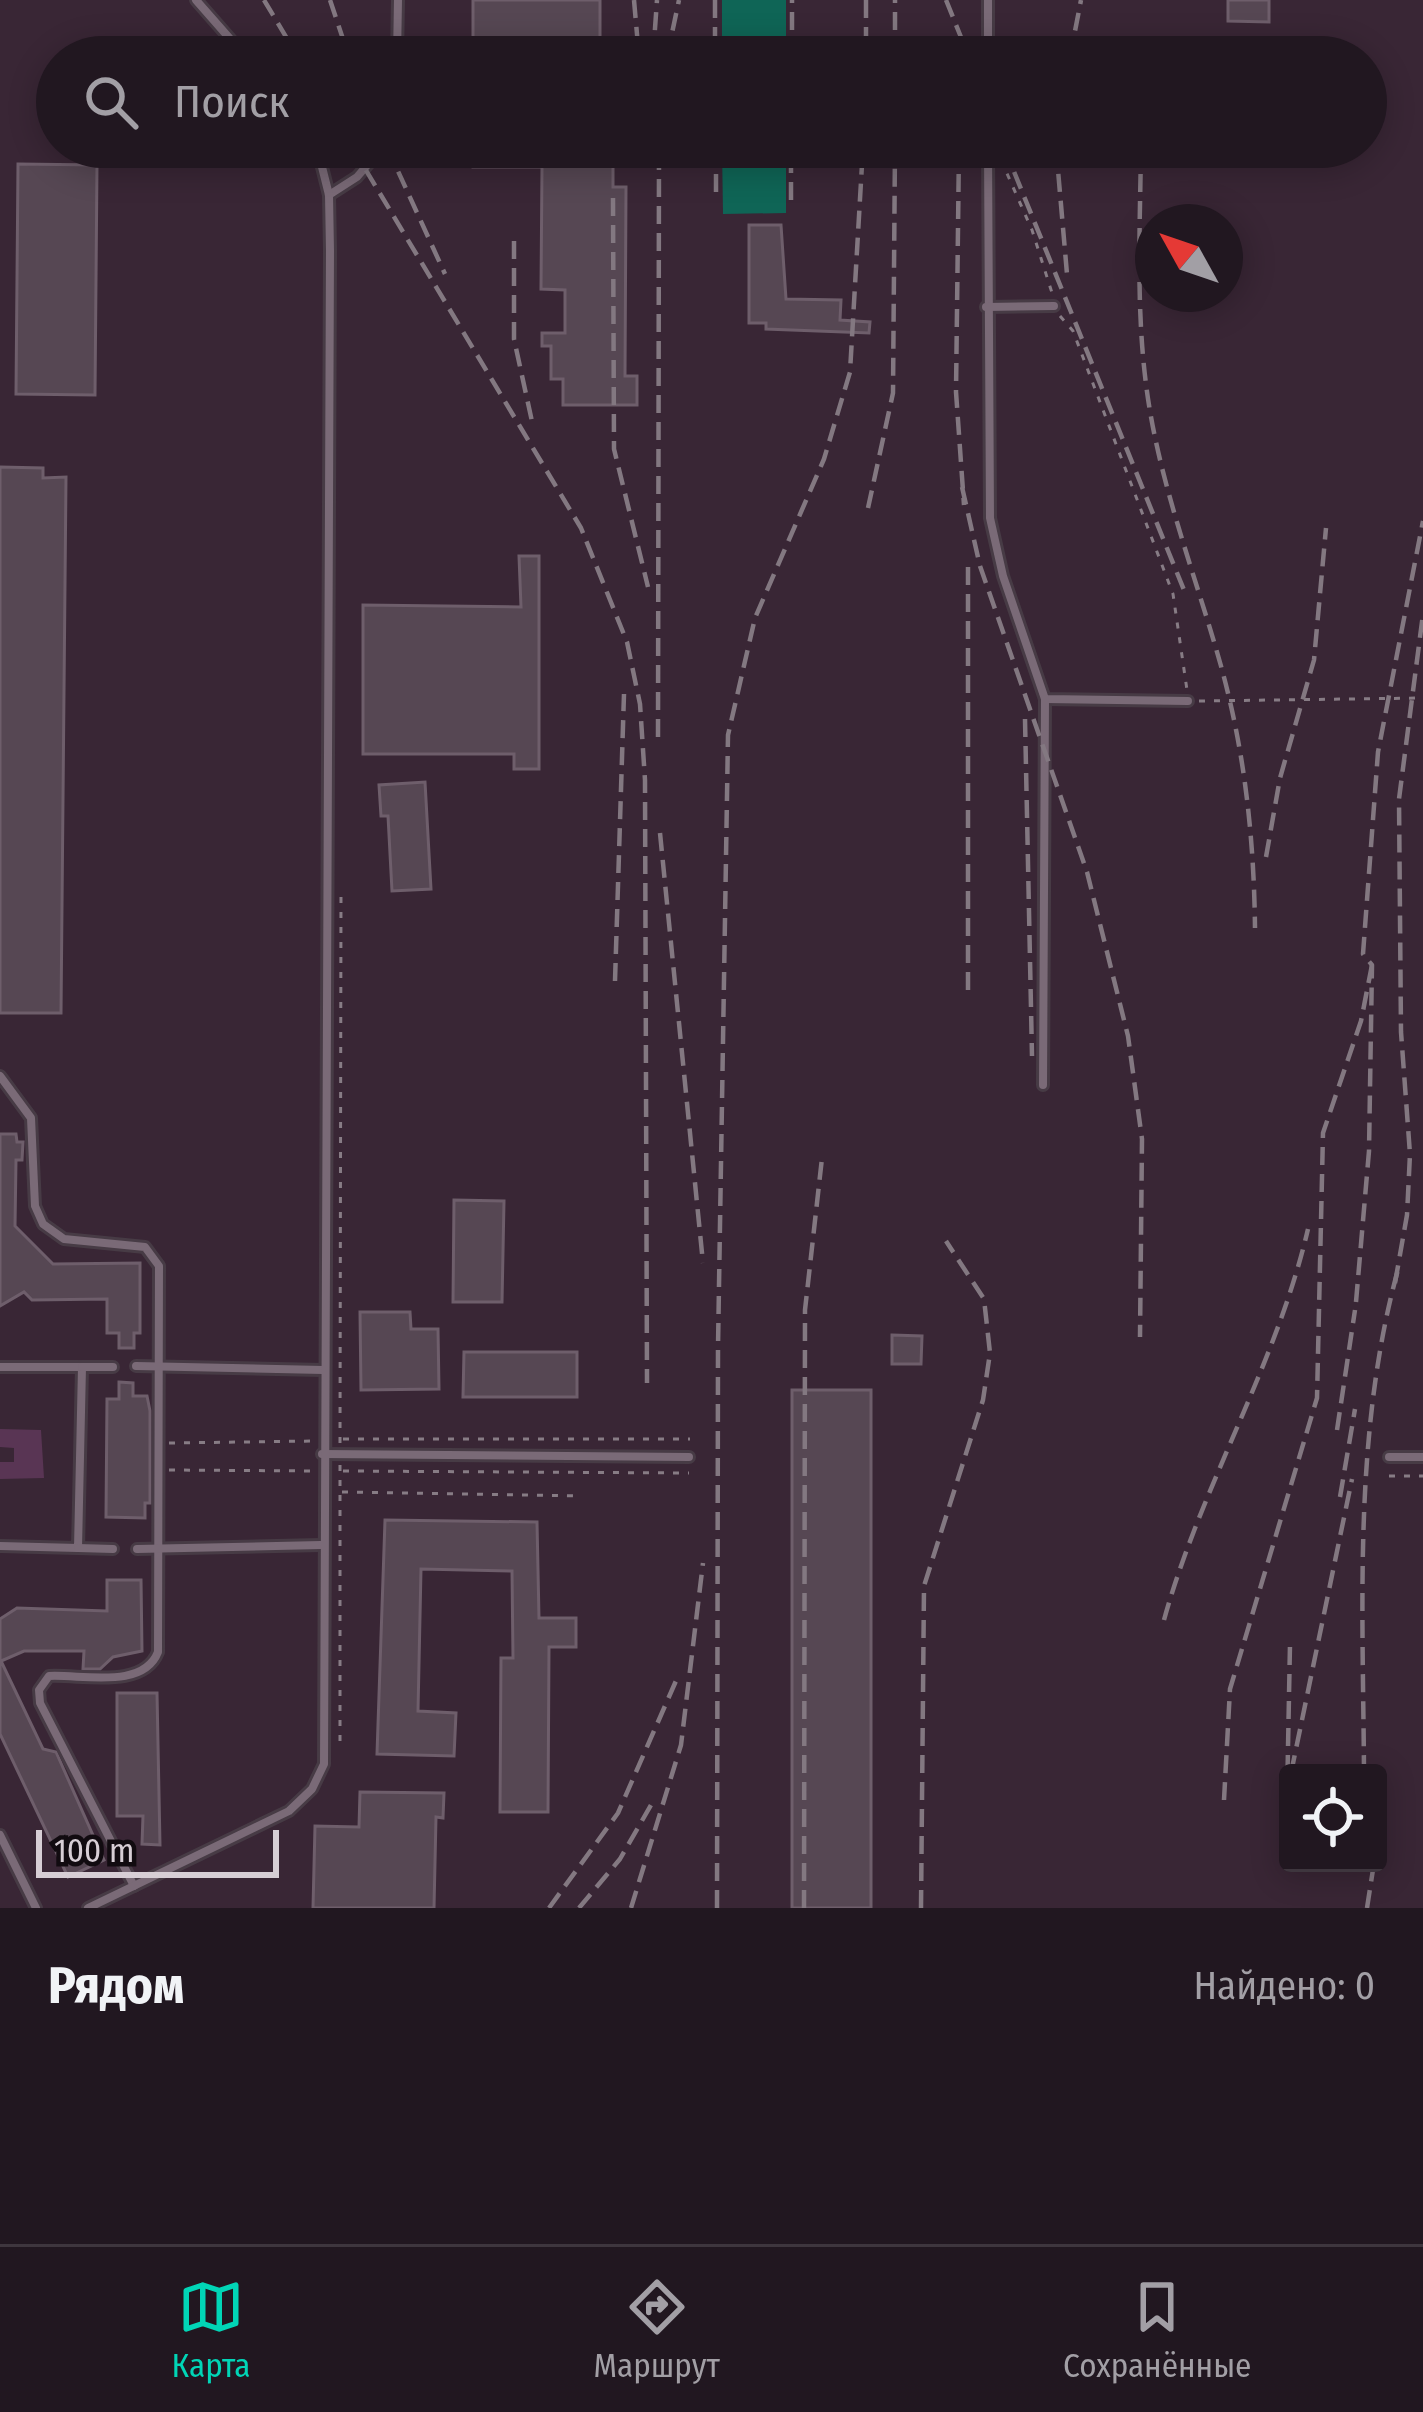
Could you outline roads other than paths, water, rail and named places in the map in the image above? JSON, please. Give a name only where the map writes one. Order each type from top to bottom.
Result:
[{"type":"lane","points":[[196,0],[228,36]]},
{"type":"lane","points":[[397,36],[398,0]]},
{"type":"lane","points":[[988,0],[988,36]]},
{"type":"lane","points":[[88,1908],[289,1811],[320,1778],[329,195],[322,168]]},
{"type":"lane","points":[[329,195],[365,168]]},
{"type":"lane","points":[[990,168],[986,308],[992,534],[1045,699],[1043,1085]]},
{"type":"lane","points":[[986,308],[1054,306]]},
{"type":"lane","points":[[1045,699],[1188,701]]},
{"type":"lane","points":[[0,1076],[31,1118],[35,1206],[43,1224],[64,1238],[134,1245],[156,1256],[160,1548],[154,1662],[135,1675],[50,1676],[39,1690],[40,1703],[134,1886]]},
{"type":"lane","points":[[0,1367],[113,1366]]},
{"type":"lane","points":[[136,1366],[323,1370]]},
{"type":"lane","points":[[79,1548],[82,1367]]},
{"type":"lane","points":[[322,1454],[689,1457]]},
{"type":"lane","points":[[1389,1457],[1423,1457]]},
{"type":"lane","points":[[137,1549],[322,1545]]},
{"type":"lane","points":[[0,1546],[113,1550]]},
{"type":"lane","points":[[0,1835],[36,1908]]},
{"type":"railway","points":[[264,0],[285,36]]},
{"type":"railway","points":[[330,0],[342,36]]},
{"type":"railway","points":[[634,0],[637,36]]},
{"type":"railway","points":[[654,36],[657,0]]},
{"type":"railway","points":[[671,36],[679,0]]},
{"type":"railway","points":[[715,0],[715,36]]},
{"type":"railway","points":[[792,0],[792,36]]},
{"type":"railway","points":[[866,0],[866,36]]},
{"type":"railway","points":[[895,0],[895,36]]},
{"type":"railway","points":[[946,0],[961,36]]},
{"type":"railway","points":[[1074,36],[1081,0]]},
{"type":"railway","points":[[365,168],[581,528],[627,642],[640,704],[645,780],[647,1383]]},
{"type":"railway","points":[[397,168],[445,274]]},
{"type":"railway","points":[[658,737],[659,168]]},
{"type":"railway","points":[[716,168],[716,199]]},
{"type":"railway","points":[[791,168],[791,200]]},
{"type":"railway","points":[[717,1908],[718,1347],[728,735],[755,618],[824,459],[850,372],[862,168]]},
{"type":"railway","points":[[868,508],[893,393],[895,168]]},
{"type":"railway","points":[[959,168],[956,392],[964,505]]},
{"type":"railway","points":[[1013,168],[1186,595]]},
{"type":"railway","points":[[1058,168],[1067,274]]},
{"type":"railway","points":[[1141,168],[1140,296],[1146,384],[1168,491],[1236,731],[1250,829],[1255,928]]},
{"type":"railway","points":[[613,198],[614,449],[648,587]]},
{"type":"railway","points":[[514,241],[514,339],[533,426]]},
{"type":"railway","points":[[962,487],[980,566],[1087,872],[1128,1036],[1142,1139],[1140,1337]]},
{"type":"railway","points":[[1356,1302],[1369,1151],[1372,965],[1363,954],[1378,752],[1423,521]]},
{"type":"railway","points":[[1266,857],[1280,778],[1314,660],[1326,528]]},
{"type":"railway","points":[[968,558],[968,990]]},
{"type":"railway","points":[[1395,1283],[1407,1215],[1410,1154],[1401,1032],[1399,799],[1423,614]]},
{"type":"railway","points":[[615,981],[624,694]]},
{"type":"railway","points":[[1025,719],[1032,1056]]},
{"type":"railway","points":[[660,833],[703,1263]]},
{"type":"railway","points":[[1224,1800],[1230,1689],[1317,1398],[1323,1133],[1361,1021],[1372,965]]},
{"type":"railway","points":[[804,1908],[805,1310],[822,1158]]},
{"type":"railway","points":[[1164,1620],[1179,1570],[1277,1329],[1308,1229]]},
{"type":"railway","points":[[921,1908],[924,1586],[983,1400],[990,1353],[984,1299],[946,1241]]},
{"type":"railway","points":[[1364,1764],[1367,1454],[1384,1328],[1399,1266]]},
{"type":"railway","points":[[1337,1430],[1355,1310]]},
{"type":"railway","points":[[1340,1497],[1355,1409]]},
{"type":"railway","points":[[1293,1764],[1352,1479]]},
{"type":"railway","points":[[631,1908],[681,1745],[703,1563]]},
{"type":"railway","points":[[1288,1764],[1290,1644]]},
{"type":"railway","points":[[549,1908],[618,1813],[679,1674]]},
{"type":"railway","points":[[579,1908],[620,1859],[651,1805]]},
{"type":"railway","points":[[1367,1908],[1373,1872]]}]
